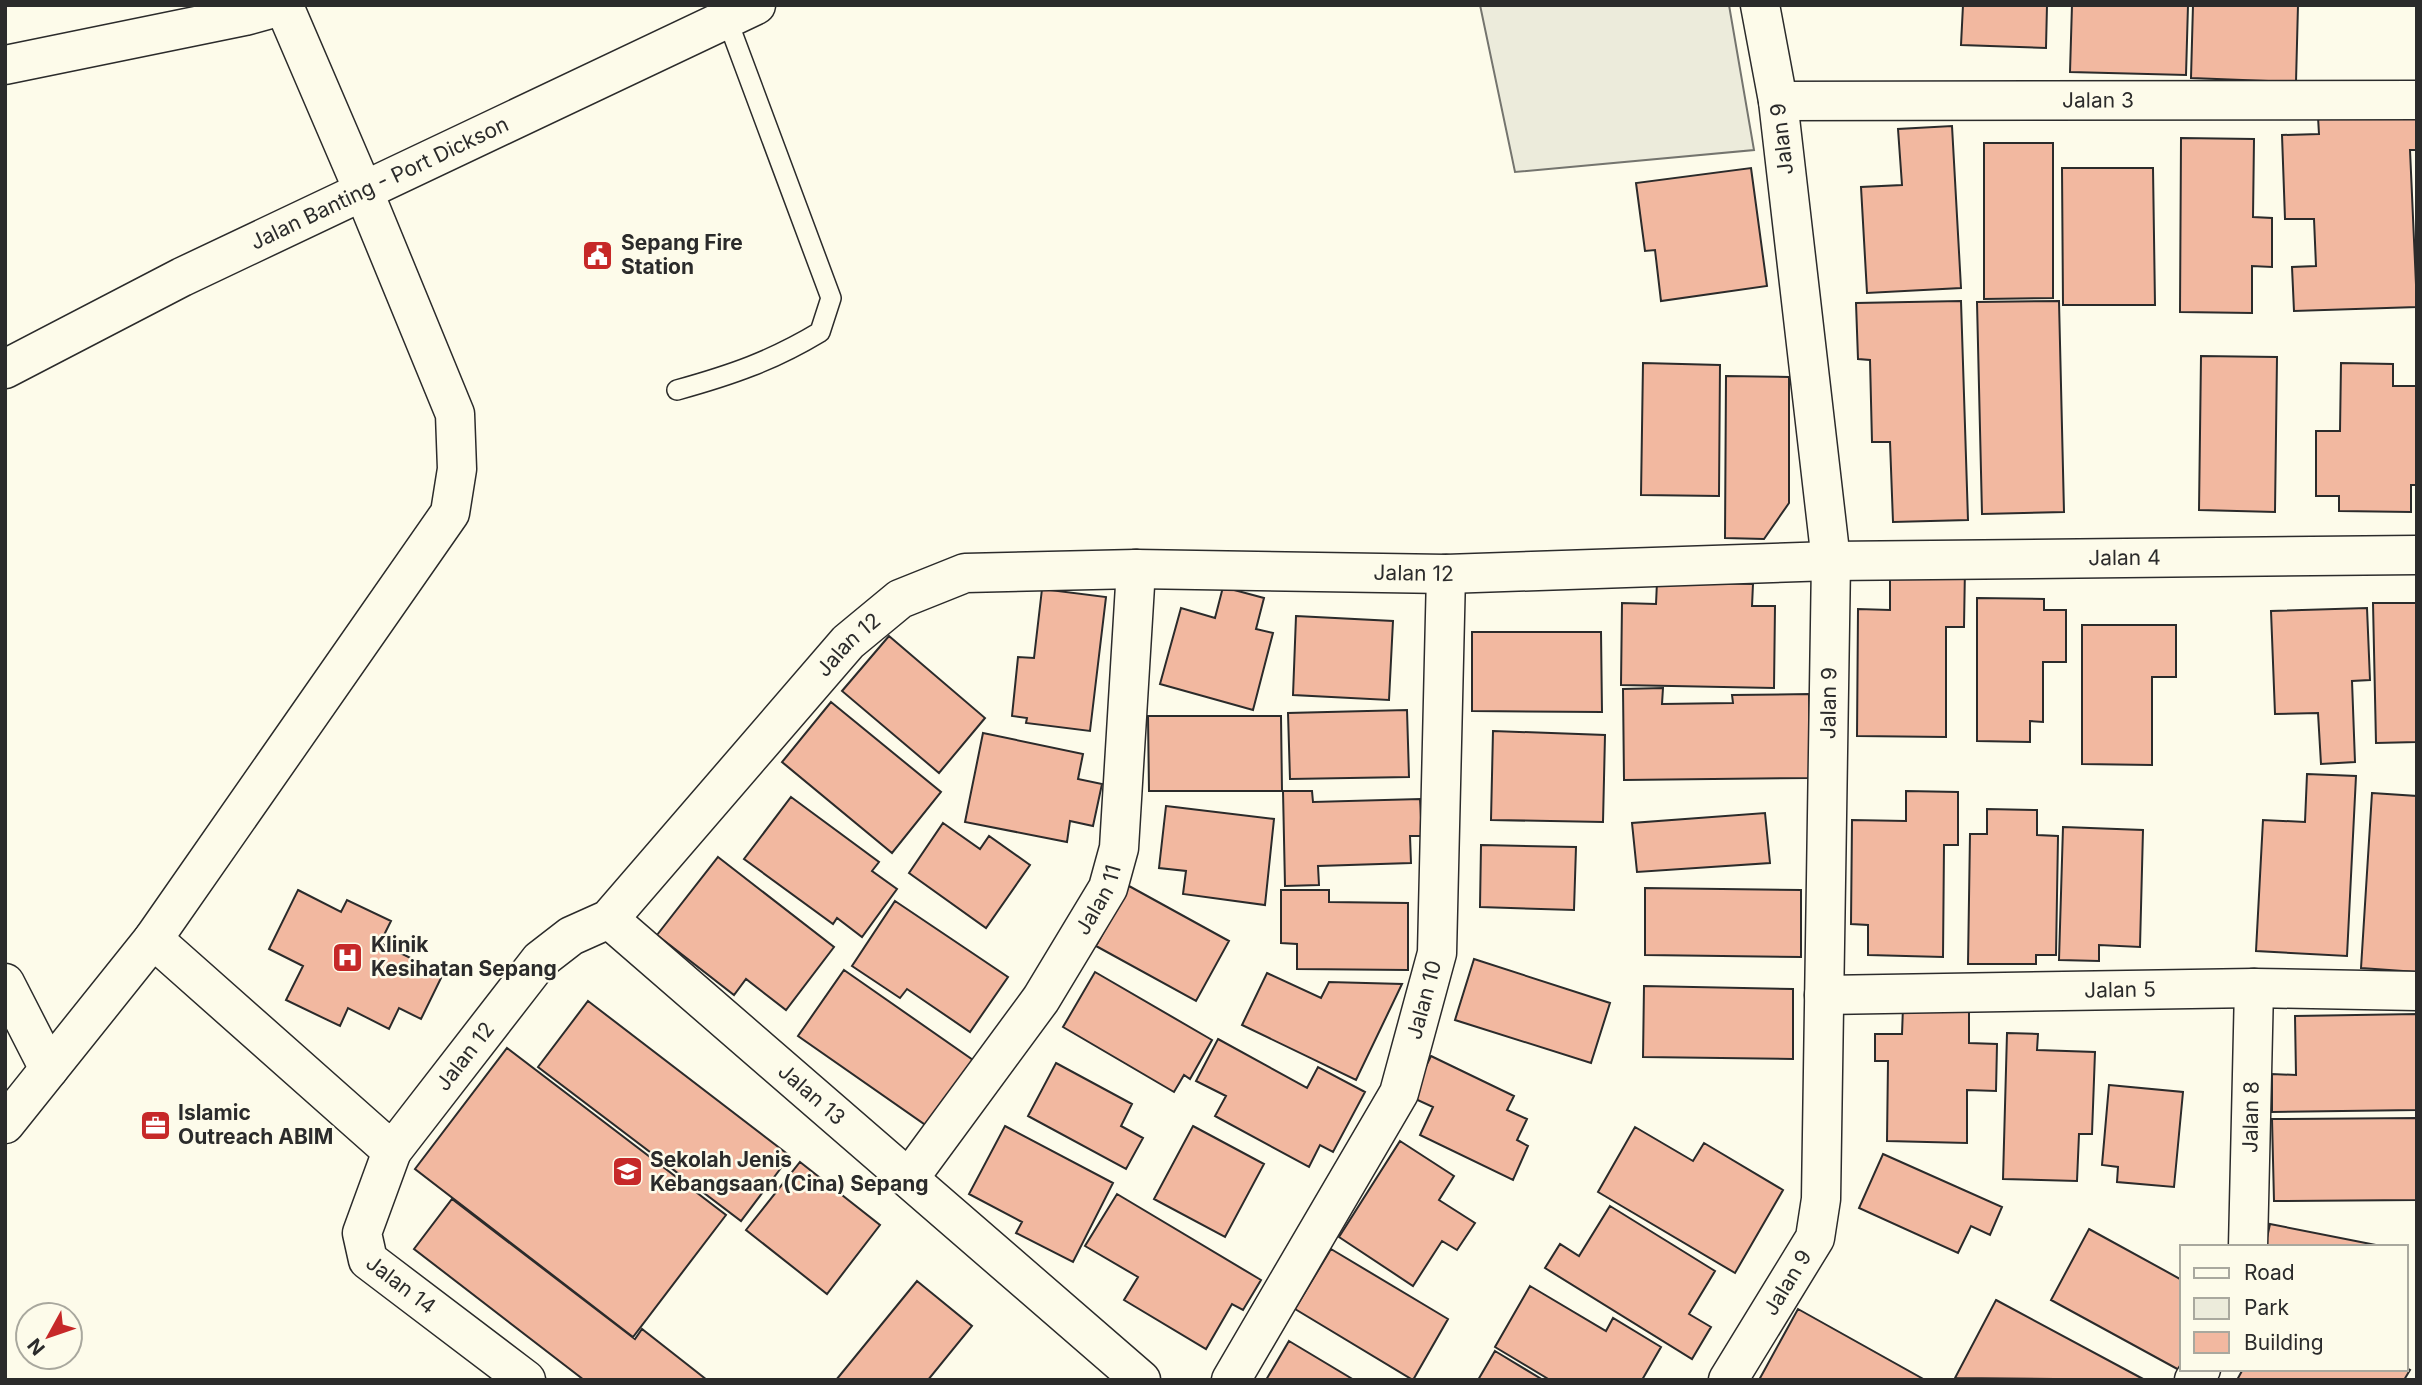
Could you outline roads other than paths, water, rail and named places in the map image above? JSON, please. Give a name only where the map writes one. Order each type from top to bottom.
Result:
[{"type":"street","points":[[5,65],[245,16],[285,5],[455,414],[457,469],[450,513],[153,939],[5,1124]]},
{"type":"street","name":"Jalan 9","points":[[1728,1380],[1815,1238],[1821,1199],[1831,561],[1778,101],[1760,5]]},
{"type":"street","name":"Jalan Banting - Port Dickson","points":[[5,369],[182,277],[742,12]]},
{"type":"street","name":"Jalan 3","points":[[1778,101],[2417,100]]},
{"type":"street","name":"Jalan 4","points":[[1831,561],[2417,555]]},
{"type":"street","name":"Jalan 12","points":[[392,1151],[540,960],[571,936],[609,919],[848,642],[900,598],[965,573],[1136,569],[1446,574],[1831,561]]},
{"type":"street","name":"Jalan 11","points":[[909,1177],[1041,999],[1108,888],[1119,848],[1136,569]]},
{"type":"street","name":"Jalan 10","points":[[1231,1380],[1399,1093],[1437,953],[1446,574]]},
{"type":"street","name":"Jalan 13","points":[[609,919],[1142,1380]]},
{"type":"street","points":[[153,939],[392,1151]]},
{"type":"street","points":[[5,983],[49,1069]]},
{"type":"street","name":"Jalan 5","points":[[1824,995],[2254,988],[2417,991]]},
{"type":"street","name":"Jalan 8","points":[[2248,1245],[2254,988]]},
{"type":"street","name":"Jalan 14","points":[[392,1151],[362,1233],[368,1260],[526,1380]]},
{"type":"lane","points":[[677,390],[734,374],[788,351],[820,331],[831,298],[742,12]]},
{"type":"place","name":"Sepang Fire Station","points":[[598,255]]},
{"type":"place","name":"Klinik Kesihatan Sepang","points":[[348,957]]},
{"type":"place","name":"Islamic Outreach ABIM","points":[[155,1125]]},
{"type":"place","name":"Sekolah Jenis Kebangsaan (Cina) Sepang","points":[[627,1172]]}]
